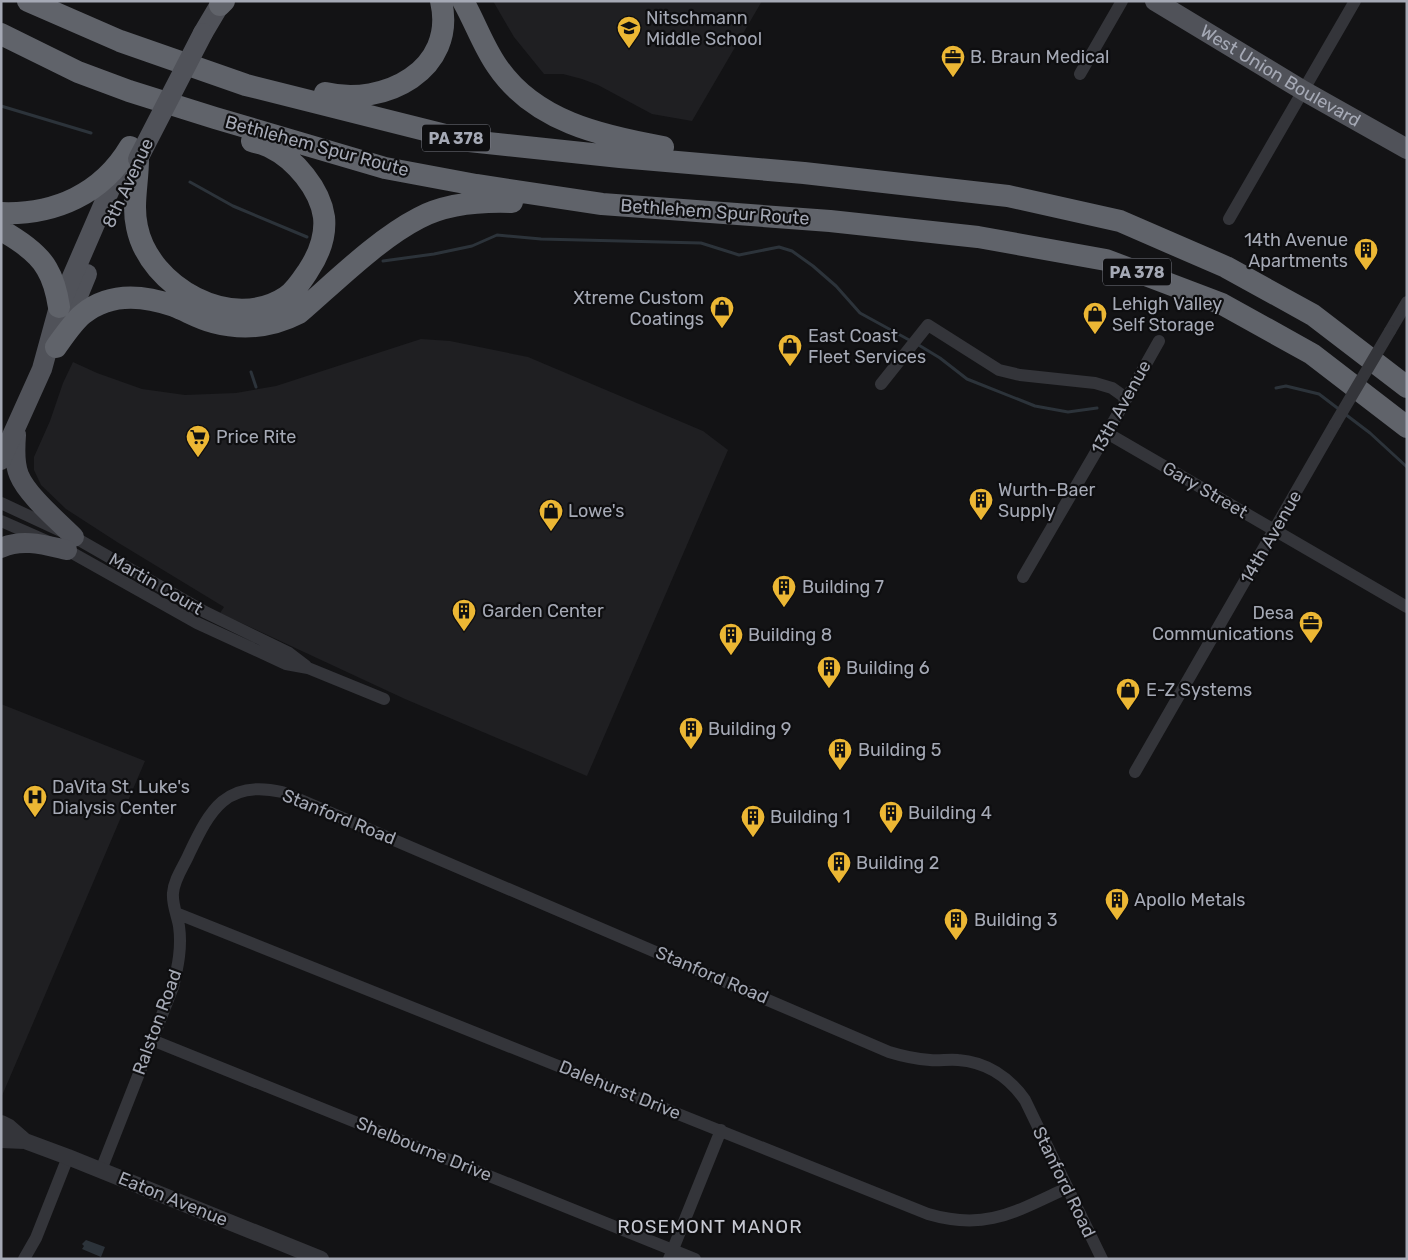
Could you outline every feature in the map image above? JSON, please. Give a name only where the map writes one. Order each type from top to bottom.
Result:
[{"type":"highway","name":"PA 378","points":[[28,1],[120,41],[246,85],[469,141],[804,173],[1008,196],[1120,221],[1226,267],[1313,315],[1407,387]]},
{"type":"highway","points":[[120,41],[334,95],[370,95],[401,84],[428,65],[435,55],[443,31],[444,10],[441,1]]},
{"type":"highway","points":[[463,1],[488,51],[508,80],[534,104],[560,119],[619,139],[804,173]]},
{"type":"highway","name":"Bethlehem Spur Route","points":[[1,34],[78,72],[129,91],[384,168],[476,185],[602,204],[830,221],[968,236],[1106,260],[1222,304],[1312,354],[1407,427]]},
{"type":"highway","points":[[1,213],[27,212],[63,203],[78,197],[92,190],[122,160],[134,153],[137,229],[154,265],[186,292],[207,304],[235,309],[264,307],[287,296],[296,289],[315,262],[323,234],[324,217],[320,202],[313,189],[297,167],[270,147],[199,122],[129,91]]},
{"type":"highway","points":[[1,230],[27,248],[47,268],[62,326],[113,298],[131,296],[172,306],[212,322],[249,327],[268,325],[299,313],[386,239],[419,217],[437,210],[486,201],[602,204]]},
{"type":"main road","name":"West Union Boulevard","points":[[1154,1],[1407,149]]},
{"type":"main road","name":"8th Avenue","points":[[1,460],[62,326],[118,170],[134,153],[198,31],[217,2]]},
{"type":"main road","points":[[17,426],[16,462],[19,475],[70,543]]},
{"type":"main road","points":[[1,548],[20,542],[70,543]]},
{"type":"street","points":[[1080,74],[1122,1]]},
{"type":"street","points":[[1229,219],[1355,1]]},
{"type":"street","name":"14th Avenue","points":[[1135,772],[1407,302]]},
{"type":"street","points":[[881,384],[928,325],[999,370],[1020,375],[1095,383],[1112,388],[1126,398]]},
{"type":"street","name":"13th Avenue","points":[[1024,577],[1159,340]]},
{"type":"street","name":"Gary Street","points":[[1107,433],[1407,607]]},
{"type":"street","name":"Martin Court","points":[[1,503],[70,543],[289,653],[308,668],[384,699]]},
{"type":"street","name":"Martin Court","points":[[1,521],[70,543]]},
{"type":"street","name":"Stanford Road","points":[[230,796],[257,788],[268,788],[282,792],[888,1052],[917,1058],[958,1060],[986,1066],[1009,1081],[1025,1100],[1102,1259]]},
{"type":"street","name":"Ralston Road","points":[[101,1170],[164,1011],[179,962],[180,942],[173,894],[174,885],[204,823],[212,811],[230,796]]},
{"type":"street","name":"Dalehurst Drive","points":[[176,912],[928,1214],[966,1221],[986,1220],[1005,1216],[1067,1188]]},
{"type":"street","name":"Shelbourne Drive","points":[[152,1040],[671,1254],[695,1259]]},
{"type":"street","name":"Eaton Avenue","points":[[1,1123],[9,1127],[24,1141]]},
{"type":"street","points":[[671,1254],[721,1130]]},
{"type":"street","name":"Eaton Avenue","points":[[1,1140],[24,1141],[68,1157],[321,1259]]},
{"type":"street","points":[[24,1259],[36,1238],[68,1157]]},
{"type":"shaded area","name":"Nitschmann Middle School","points":[[493,1],[762,1],[692,121],[652,114],[598,85],[582,79],[563,74],[544,74],[514,37]]},
{"type":"shaded area","points":[[421,339],[450,341],[528,357],[703,431],[728,450],[587,776],[405,699],[220,613],[224,607],[66,509],[41,485],[34,470],[34,457],[73,362],[142,389],[185,395],[236,393],[276,386]]},
{"type":"shaded area","points":[[1,704],[145,761],[1,1098]]},
{"type":"shaded area","points":[[86,1240],[105,1247],[101,1257],[82,1249],[84,1246],[82,1244]]},
{"type":"waterway","points":[[1,106],[91,133]]},
{"type":"waterway","points":[[190,182],[233,206],[307,237]]},
{"type":"waterway","points":[[383,261],[434,254],[472,246],[497,235],[541,239],[701,243],[739,255],[779,247],[792,251],[813,266],[836,286],[860,313],[911,341]]},
{"type":"waterway","points":[[917,344],[940,358],[967,379],[1035,406],[1068,412],[1097,408]]},
{"type":"waterway","points":[[251,372],[256,387]]},
{"type":"waterway","points":[[1276,388],[1286,386],[1319,394],[1340,410]]},
{"type":"waterway","points":[[1345,414],[1370,433],[1407,467]]},
{"type":"place","name":"Nitschmann Middle School","points":[[629,49]]},
{"type":"place","name":"B. Braun Medical","points":[[953,78]]},
{"type":"place","name":"14th Avenue Apartments","points":[[1366,271]]},
{"type":"place","name":"Xtreme Custom Coatings","points":[[722,329]]},
{"type":"place","name":"Lehigh Valley Self Storage","points":[[1095,335]]},
{"type":"place","name":"East Coast Fleet Services","points":[[790,367]]},
{"type":"place","name":"Price Rite","points":[[198,458]]},
{"type":"place","name":"Wurth-Baer Supply","points":[[981,521]]},
{"type":"place","name":"Lowe's","points":[[551,532]]},
{"type":"place","name":"Building 7","points":[[784,608]]},
{"type":"place","name":"Garden Center","points":[[464,632]]},
{"type":"place","name":"Desa Communications","points":[[1311,644]]},
{"type":"place","name":"Building 8","points":[[731,656]]},
{"type":"place","name":"Building 6","points":[[829,689]]},
{"type":"place","name":"E-Z Systems","points":[[1128,711]]},
{"type":"place","name":"Building 9","points":[[691,750]]},
{"type":"place","name":"Building 5","points":[[840,771]]},
{"type":"place","name":"DaVita St. Luke's Dialysis Center","points":[[35,818]]},
{"type":"place","name":"Building 4","points":[[891,834]]},
{"type":"place","name":"Building 1","points":[[753,838]]},
{"type":"place","name":"Building 2","points":[[839,884]]},
{"type":"place","name":"Apollo Metals","points":[[1117,921]]},
{"type":"place","name":"Building 3","points":[[956,941]]},
{"type":"district","name":"ROSEMONT MANOR","points":[[710,1226]]}]
